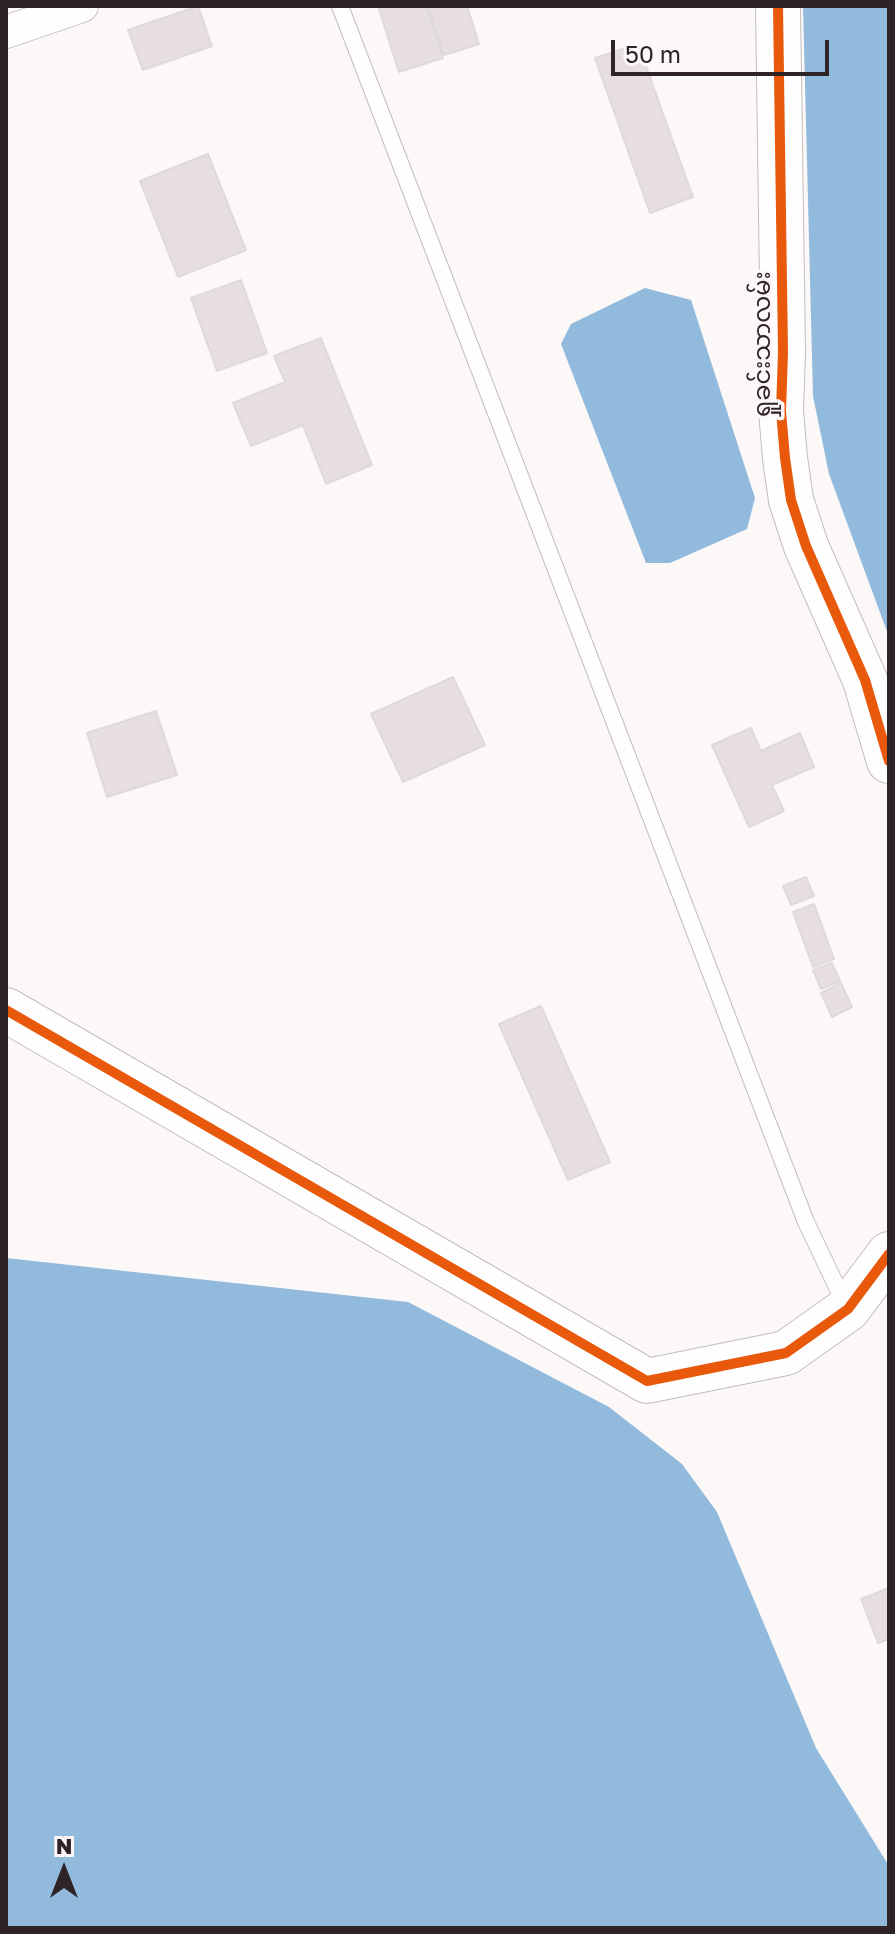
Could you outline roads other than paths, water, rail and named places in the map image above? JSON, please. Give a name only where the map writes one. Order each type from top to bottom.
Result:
[{"type":"street","points":[[6,32],[82,6]]},
{"type":"street","name":"ရှုခင်းသာလမ်း","points":[[778,6],[783,352],[781,411],[791,500],[806,546],[865,680],[889,761]]},
{"type":"street","points":[[6,1010],[647,1381],[786,1353],[848,1309],[889,1254]]},
{"type":"lane","points":[[340,6],[800,1207],[848,1309]]},
{"type":"water","points":[[803,6],[889,6],[889,637],[829,474],[813,396]]},
{"type":"water","points":[[645,288],[691,300],[755,498],[747,529],[670,563],[646,563],[561,344],[571,324]]},
{"type":"water","points":[[6,1258],[408,1302],[609,1407],[682,1464],[717,1512],[816,1748],[889,1866],[889,1928],[6,1928]]}]
